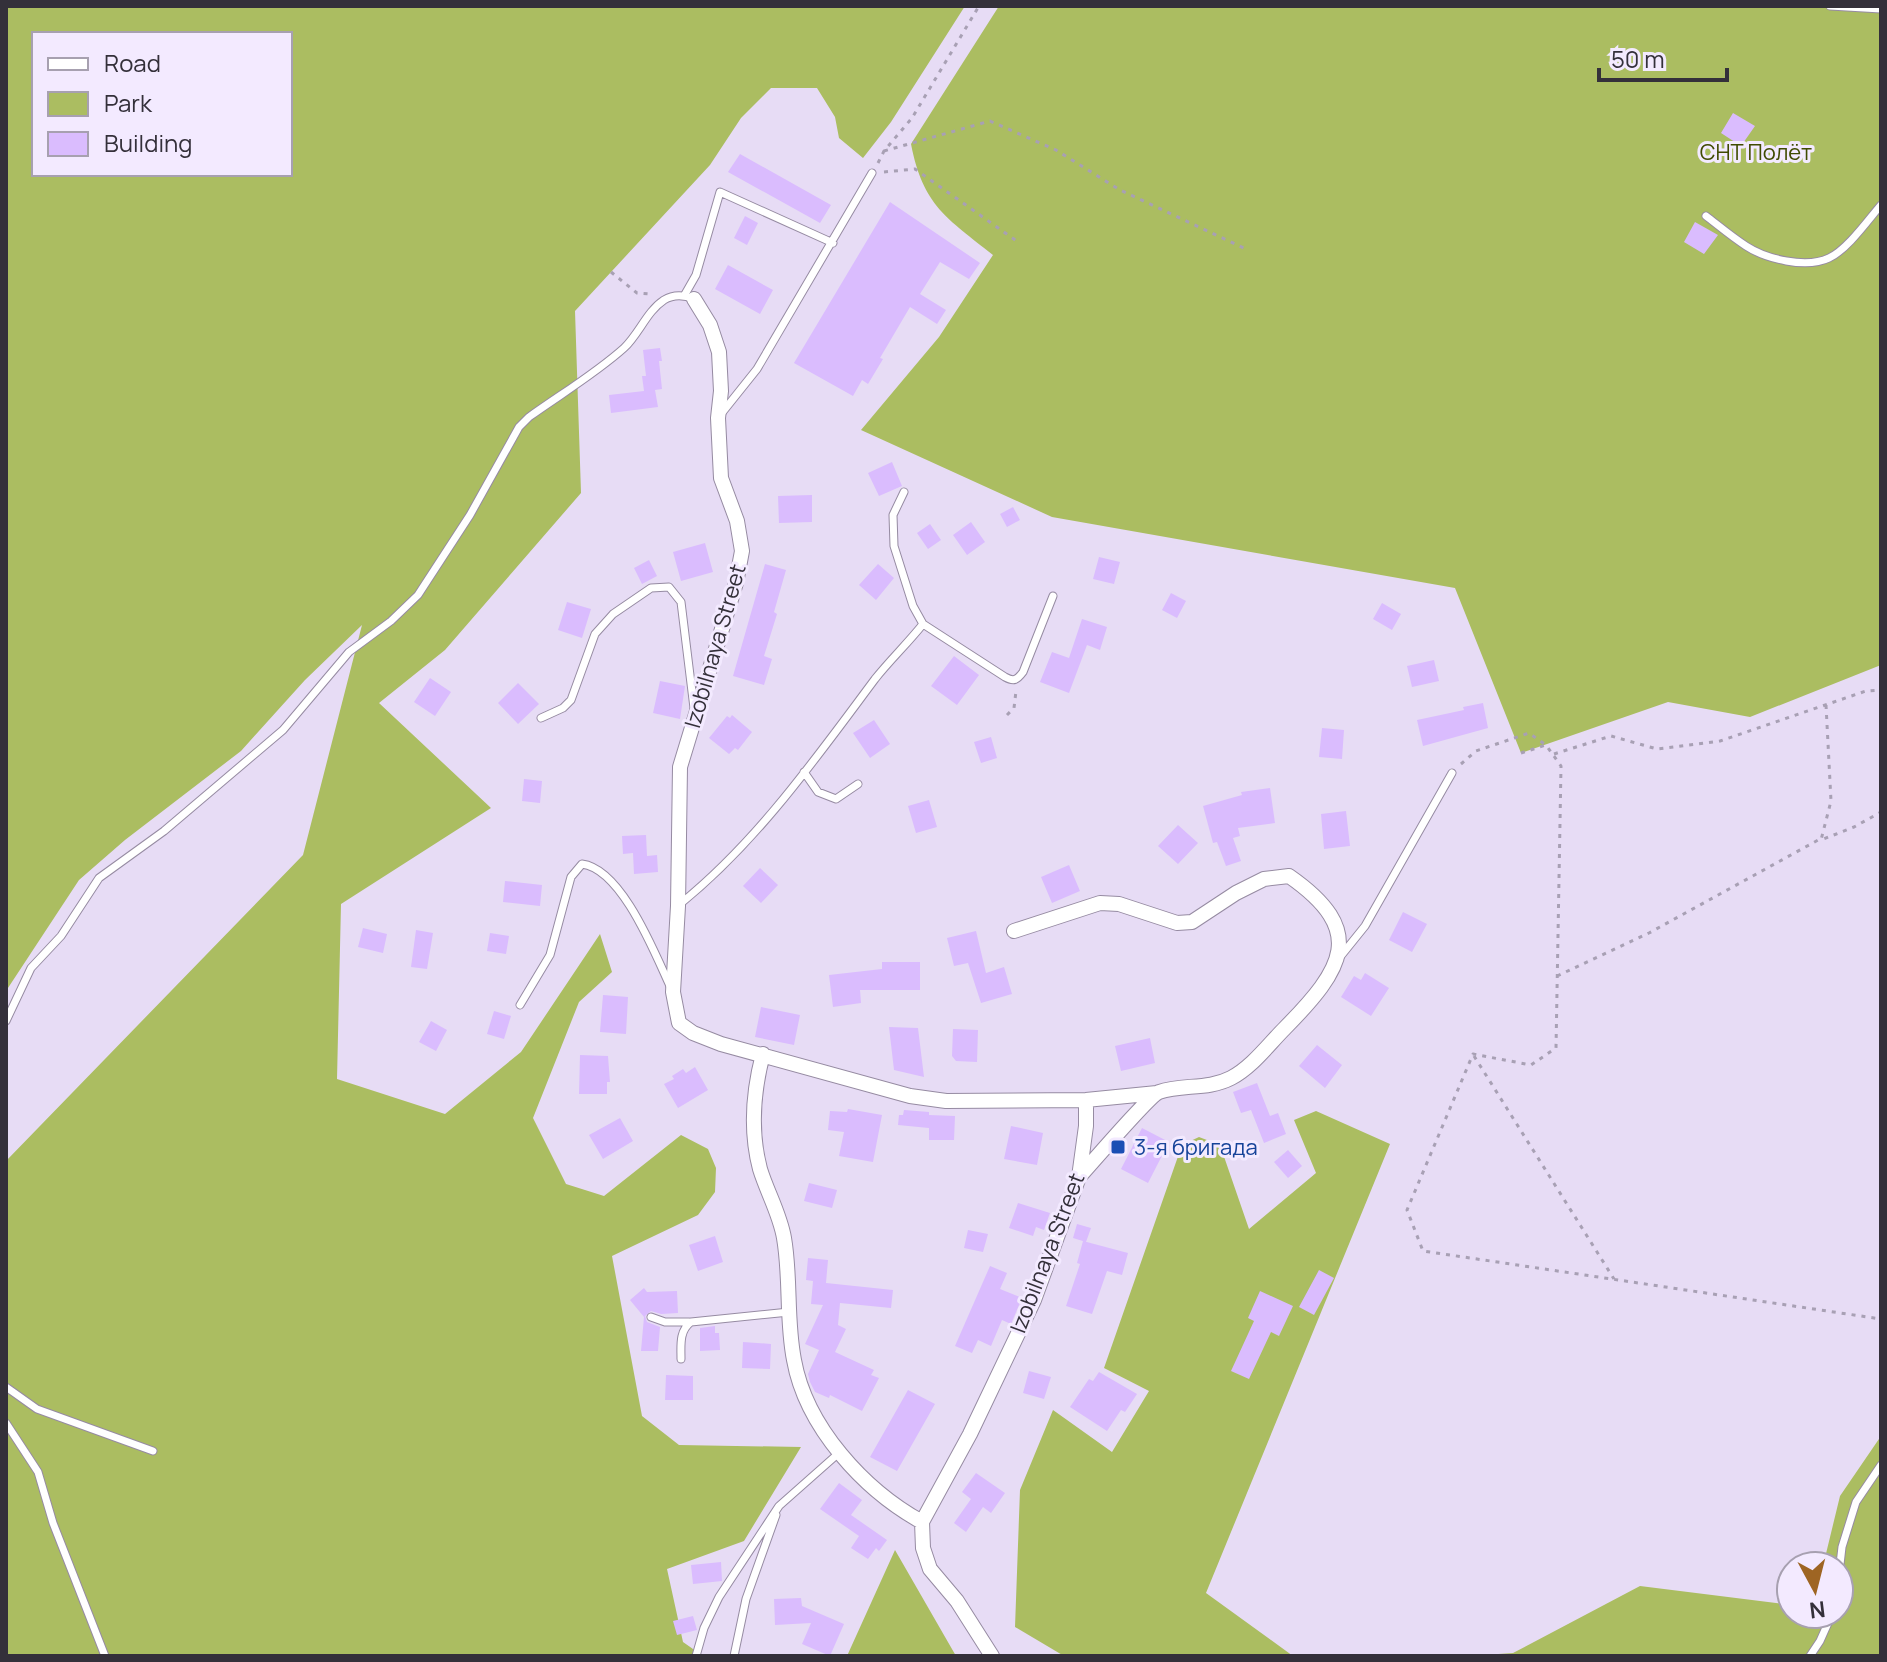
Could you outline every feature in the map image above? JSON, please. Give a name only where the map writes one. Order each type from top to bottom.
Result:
[{"type":"street","name":"Izobilnaya Street","points":[[689,298],[710,325],[719,352],[721,478],[737,521],[742,551],[736,583],[680,767],[673,992],[679,1023],[693,1033],[721,1044],[910,1096],[986,1103],[1086,1100],[1079,1177],[1034,1300],[970,1434],[922,1522]]},
{"type":"street","points":[[1014,931],[1100,903],[1119,904],[1177,923],[1192,922],[1264,879],[1289,876],[1328,909],[1339,936],[1336,962],[1321,988],[1300,1013],[1243,1070],[1209,1086],[1086,1100]]},
{"type":"street","points":[[763,1054],[753,1113],[756,1143],[760,1166],[784,1237],[794,1359],[801,1384],[810,1406],[840,1452],[878,1493],[922,1522],[923,1548],[930,1569],[957,1601],[992,1656]]},
{"type":"street","points":[[1079,1177],[1157,1093]]},
{"type":"lane","points":[[1830,6],[1881,9]]},
{"type":"lane","points":[[718,418],[757,369],[872,173]]},
{"type":"lane","points":[[6,1021],[31,968],[61,936],[99,878],[164,831],[283,730],[349,652],[405,609],[418,595],[470,515],[519,427],[607,363],[628,344],[662,301],[674,296],[689,298],[720,192],[833,243]]},
{"type":"lane","points":[[1706,216],[1748,248],[1782,260],[1813,262],[1831,258],[1856,235],[1881,205]]},
{"type":"lane","points":[[904,492],[893,515],[894,546],[903,582],[923,624],[1005,677],[1017,679],[1028,661],[1053,596]]},
{"type":"lane","points":[[541,718],[563,708],[571,700],[595,634],[603,623],[651,588],[660,586],[669,587],[681,602],[695,714]]},
{"type":"lane","points":[[678,906],[732,858],[923,624]]},
{"type":"lane","points":[[804,772],[818,792],[836,799],[858,784]]},
{"type":"lane","points":[[1336,962],[1365,926],[1452,773]]},
{"type":"lane","points":[[520,1005],[550,955],[571,877],[582,864],[605,877],[623,896],[673,992]]},
{"type":"lane","points":[[651,1317],[665,1322],[691,1322],[789,1312]]},
{"type":"lane","points":[[681,1359],[681,1337],[691,1322]]},
{"type":"lane","points":[[6,1387],[37,1409],[153,1451]]},
{"type":"lane","points":[[6,1423],[38,1472],[53,1523],[105,1656]]},
{"type":"lane","points":[[696,1656],[704,1628],[719,1597],[779,1506],[840,1452]]},
{"type":"lane","points":[[1842,1550],[1856,1502],[1881,1465]]},
{"type":"lane","points":[[734,1656],[746,1599],[779,1506]]},
{"type":"lane","points":[[1810,1656],[1825,1630]]},
{"type":"path","points":[[872,173],[884,151],[912,118],[979,6]]},
{"type":"path","points":[[884,151],[990,121],[1056,150],[1120,190],[1248,250]]},
{"type":"path","points":[[872,173],[915,169],[1018,242]]},
{"type":"path","points":[[611,272],[637,293],[674,296]]},
{"type":"path","points":[[1007,715],[1014,708],[1017,679]]},
{"type":"path","points":[[1553,754],[1611,736],[1657,749],[1720,741],[1866,691],[1881,690]]},
{"type":"path","points":[[1826,705],[1831,801],[1821,840],[1881,812]]},
{"type":"path","points":[[1452,773],[1476,751],[1529,733],[1546,745],[1561,766],[1556,1048],[1531,1065],[1473,1054]]},
{"type":"path","points":[[1521,753],[1546,745]]},
{"type":"path","points":[[1557,976],[1649,933],[1820,839]]},
{"type":"path","points":[[1473,1054],[1407,1210],[1423,1251],[1881,1319]]},
{"type":"path","points":[[1473,1054],[1614,1279]]},
{"type":"green space","points":[[6,6],[965,6],[891,122],[863,158],[839,138],[835,117],[817,88],[771,88],[741,118],[710,165],[575,311],[581,493],[445,650],[379,703],[491,808],[341,904],[337,1079],[445,1114],[521,1052],[600,934],[612,972],[579,1002],[533,1118],[566,1184],[604,1196],[681,1135],[708,1149],[716,1168],[715,1192],[698,1215],[612,1256],[642,1416],[679,1445],[801,1447],[744,1541],[667,1569],[683,1642],[703,1656],[6,1656],[6,1161],[303,855],[362,625],[305,680],[241,751],[125,840],[79,880],[6,991]]},
{"type":"green space","name":"СНТ Полёт","points":[[999,6],[1881,6],[1881,665],[1750,717],[1668,702],[1521,753],[1455,588],[1052,517],[861,430],[939,337],[993,255],[950,220],[930,197],[922,182],[911,144]]},
{"type":"green space","points":[[1316,1111],[1390,1144],[1206,1593],[1293,1656],[1064,1656],[1015,1627],[1020,1490],[1053,1410],[1112,1452],[1149,1391],[1104,1368],[1182,1145],[1199,1137],[1220,1145],[1249,1229],[1316,1173],[1294,1120]]},
{"type":"green space","points":[[1881,1436],[1881,1656],[1469,1656],[1513,1653],[1640,1586],[1775,1603],[1775,1630],[1855,1630],[1855,1550],[1827,1550],[1840,1496]]},
{"type":"green space","points":[[895,1550],[956,1656],[847,1656]]},
{"type":"building","points":[[1733,113],[1755,126],[1741,146],[1721,133]]},
{"type":"building","points":[[740,154],[831,205],[820,223],[728,172]]},
{"type":"building","points":[[890,202],[980,263],[969,279],[940,262],[920,294],[946,310],[937,324],[910,307],[868,384],[862,380],[853,396],[794,363]]},
{"type":"building","points":[[745,216],[758,223],[747,245],[734,238]]},
{"type":"building","points":[[1695,222],[1718,235],[1704,254],[1684,242]]},
{"type":"building","points":[[728,265],[773,290],[760,314],[715,289]]},
{"type":"building","points":[[660,348],[662,389],[655,390],[658,407],[611,413],[609,395],[644,391],[643,350]]},
{"type":"building","points":[[892,462],[902,486],[879,496],[868,473]]},
{"type":"building","points":[[812,495],[812,522],[779,523],[778,496]]},
{"type":"building","points":[[1013,507],[1020,520],[1007,527],[1000,514]]},
{"type":"building","points":[[971,522],[985,542],[967,555],[953,535]]},
{"type":"building","points":[[930,524],[941,540],[928,549],[917,533]]},
{"type":"building","points":[[705,543],[713,572],[681,581],[673,552]]},
{"type":"building","points":[[1099,557],[1120,562],[1114,584],[1093,579]]},
{"type":"building","points":[[649,560],[657,576],[642,584],[634,568]]},
{"type":"building","points":[[765,564],[786,570],[764,656],[772,659],[764,685],[733,676]]},
{"type":"building","points":[[878,564],[894,578],[876,600],[859,585]]},
{"type":"building","points":[[1171,593],[1186,601],[1177,618],[1162,610]]},
{"type":"building","points":[[567,602],[591,609],[582,638],[558,630]]},
{"type":"building","points":[[1382,603],[1401,614],[1392,630],[1373,619]]},
{"type":"building","points":[[1082,619],[1107,627],[1100,650],[1087,645],[1069,693],[1040,682],[1052,652],[1069,658]]},
{"type":"building","points":[[954,656],[979,675],[957,705],[931,686]]},
{"type":"building","points":[[1434,660],[1439,681],[1412,687],[1407,666]]},
{"type":"building","points":[[430,678],[451,692],[435,716],[414,702]]},
{"type":"building","points":[[660,681],[685,686],[680,719],[653,713]]},
{"type":"building","points":[[518,683],[539,704],[518,724],[498,703]]},
{"type":"building","points":[[1483,703],[1488,728],[1423,746],[1417,720]]},
{"type":"building","points":[[732,715],[752,732],[738,750],[735,748],[729,754],[709,738],[727,716],[730,718]]},
{"type":"building","points":[[874,720],[890,744],[870,758],[853,733]]},
{"type":"building","points":[[1322,728],[1344,730],[1342,759],[1319,757]]},
{"type":"building","points":[[991,737],[997,758],[981,763],[974,742]]},
{"type":"building","points":[[524,779],[542,781],[540,803],[522,801]]},
{"type":"building","points":[[1270,788],[1275,823],[1238,828],[1240,836],[1233,838],[1241,861],[1226,866],[1217,842],[1213,843],[1203,806],[1242,795],[1241,792]]},
{"type":"building","points":[[929,800],[937,827],[916,833],[908,806]]},
{"type":"building","points":[[1346,811],[1350,846],[1324,849],[1321,814]]},
{"type":"building","points":[[1178,825],[1198,843],[1178,864],[1158,846]]},
{"type":"building","points":[[646,835],[647,856],[657,855],[658,872],[634,874],[633,853],[623,854],[622,836]]},
{"type":"building","points":[[1069,865],[1080,891],[1052,903],[1041,877]]},
{"type":"building","points":[[760,868],[778,885],[761,903],[743,886]]},
{"type":"building","points":[[505,881],[542,885],[540,906],[503,902]]},
{"type":"building","points":[[1403,912],[1427,924],[1412,952],[1389,940]]},
{"type":"building","points":[[363,928],[387,934],[383,953],[358,947]]},
{"type":"building","points":[[416,930],[433,933],[427,969],[411,967]]},
{"type":"building","points":[[976,931],[986,973],[1004,967],[1012,994],[981,1003],[968,963],[954,966],[947,938]]},
{"type":"building","points":[[490,933],[509,936],[506,954],[487,951]]},
{"type":"building","points":[[882,962],[920,962],[920,990],[860,990],[861,1003],[833,1007],[829,975],[882,969]]},
{"type":"building","points":[[1365,973],[1389,988],[1371,1016],[1341,997],[1354,976],[1361,980]]},
{"type":"building","points":[[603,995],[628,997],[626,1034],[600,1032]]},
{"type":"building","points":[[761,1007],[800,1015],[794,1045],[755,1037]]},
{"type":"building","points":[[494,1011],[511,1016],[504,1039],[487,1034]]},
{"type":"building","points":[[431,1021],[447,1030],[436,1051],[419,1042]]},
{"type":"building","points":[[889,1027],[918,1028],[924,1077],[894,1070]]},
{"type":"building","points":[[953,1029],[978,1030],[977,1062],[956,1061],[952,1056]]},
{"type":"building","points":[[1150,1038],[1155,1063],[1121,1071],[1115,1046]]},
{"type":"building","points":[[1317,1045],[1342,1065],[1325,1088],[1299,1066]]},
{"type":"building","points":[[580,1055],[608,1056],[610,1082],[607,1082],[607,1094],[579,1094]]},
{"type":"building","points":[[695,1067],[708,1090],[678,1108],[664,1084],[683,1069],[686,1073]]},
{"type":"building","points":[[1257,1083],[1270,1116],[1278,1113],[1286,1134],[1264,1143],[1251,1110],[1241,1113],[1233,1092]]},
{"type":"building","points":[[848,1109],[882,1115],[873,1162],[839,1156],[844,1132],[828,1130],[830,1111],[847,1112]]},
{"type":"building","points":[[904,1110],[955,1116],[954,1140],[929,1140],[929,1128],[898,1125],[899,1115],[903,1115]]},
{"type":"building","points":[[620,1118],[633,1141],[603,1159],[589,1135]]},
{"type":"building","points":[[1011,1126],[1043,1133],[1037,1165],[1004,1159]]},
{"type":"building","points":[[1142,1128],[1169,1142],[1148,1183],[1121,1169]]},
{"type":"building","points":[[1288,1150],[1302,1166],[1288,1178],[1274,1162]]},
{"type":"building","points":[[809,1183],[837,1190],[832,1208],[804,1201]]},
{"type":"building","points":[[1018,1203],[1050,1213],[1044,1230],[1036,1227],[1033,1236],[1009,1228]]},
{"type":"building","points":[[1077,1224],[1091,1228],[1086,1242],[1073,1238]]},
{"type":"building","points":[[968,1230],[988,1234],[983,1252],[964,1248]]},
{"type":"building","points":[[715,1236],[723,1262],[698,1271],[689,1245]]},
{"type":"building","points":[[1083,1241],[1128,1253],[1122,1275],[1107,1271],[1092,1314],[1066,1306],[1080,1264],[1077,1263]]},
{"type":"building","points":[[808,1258],[828,1260],[826,1283],[893,1290],[891,1308],[840,1303],[838,1325],[846,1329],[835,1352],[874,1370],[871,1375],[879,1378],[862,1411],[830,1395],[829,1398],[815,1392],[810,1382],[808,1374],[819,1350],[805,1344],[823,1305],[811,1304],[813,1281],[806,1280]]},
{"type":"building","points":[[990,1266],[1007,1273],[1000,1289],[1022,1298],[1011,1324],[1002,1320],[991,1346],[978,1340],[972,1353],[955,1346]]},
{"type":"building","points":[[1319,1270],[1334,1278],[1314,1315],[1299,1307]]},
{"type":"building","points":[[644,1288],[647,1292],[677,1291],[678,1313],[651,1311],[645,1316],[647,1322],[660,1327],[658,1351],[641,1351],[644,1317],[630,1300]]},
{"type":"building","points":[[1260,1291],[1293,1306],[1279,1336],[1271,1332],[1249,1379],[1231,1371],[1254,1321],[1248,1318]]},
{"type":"building","points":[[715,1326],[715,1333],[719,1333],[720,1350],[700,1351],[700,1328]]},
{"type":"building","points":[[743,1342],[771,1344],[770,1369],[742,1368]]},
{"type":"building","points":[[1029,1371],[1051,1377],[1044,1399],[1023,1393]]},
{"type":"building","points":[[1099,1372],[1137,1394],[1107,1431],[1070,1407],[1089,1379],[1093,1381]]},
{"type":"building","points":[[666,1375],[693,1376],[693,1400],[665,1400]]},
{"type":"building","points":[[908,1390],[935,1404],[897,1471],[870,1457]]},
{"type":"building","points":[[976,1473],[1005,1493],[991,1513],[983,1507],[966,1532],[954,1523],[971,1499],[962,1492]]},
{"type":"building","points":[[839,1483],[862,1500],[851,1515],[887,1540],[868,1559],[851,1548],[859,1536],[820,1509]]},
{"type":"building","points":[[721,1562],[722,1581],[693,1584],[691,1565]]},
{"type":"building","points":[[801,1598],[802,1606],[844,1624],[830,1656],[802,1644],[811,1623],[775,1625],[774,1599]]},
{"type":"building","points":[[693,1616],[697,1630],[677,1635],[673,1621]]},
{"type":"place","name":"3-я бригада","points":[[1118,1147]]}]
